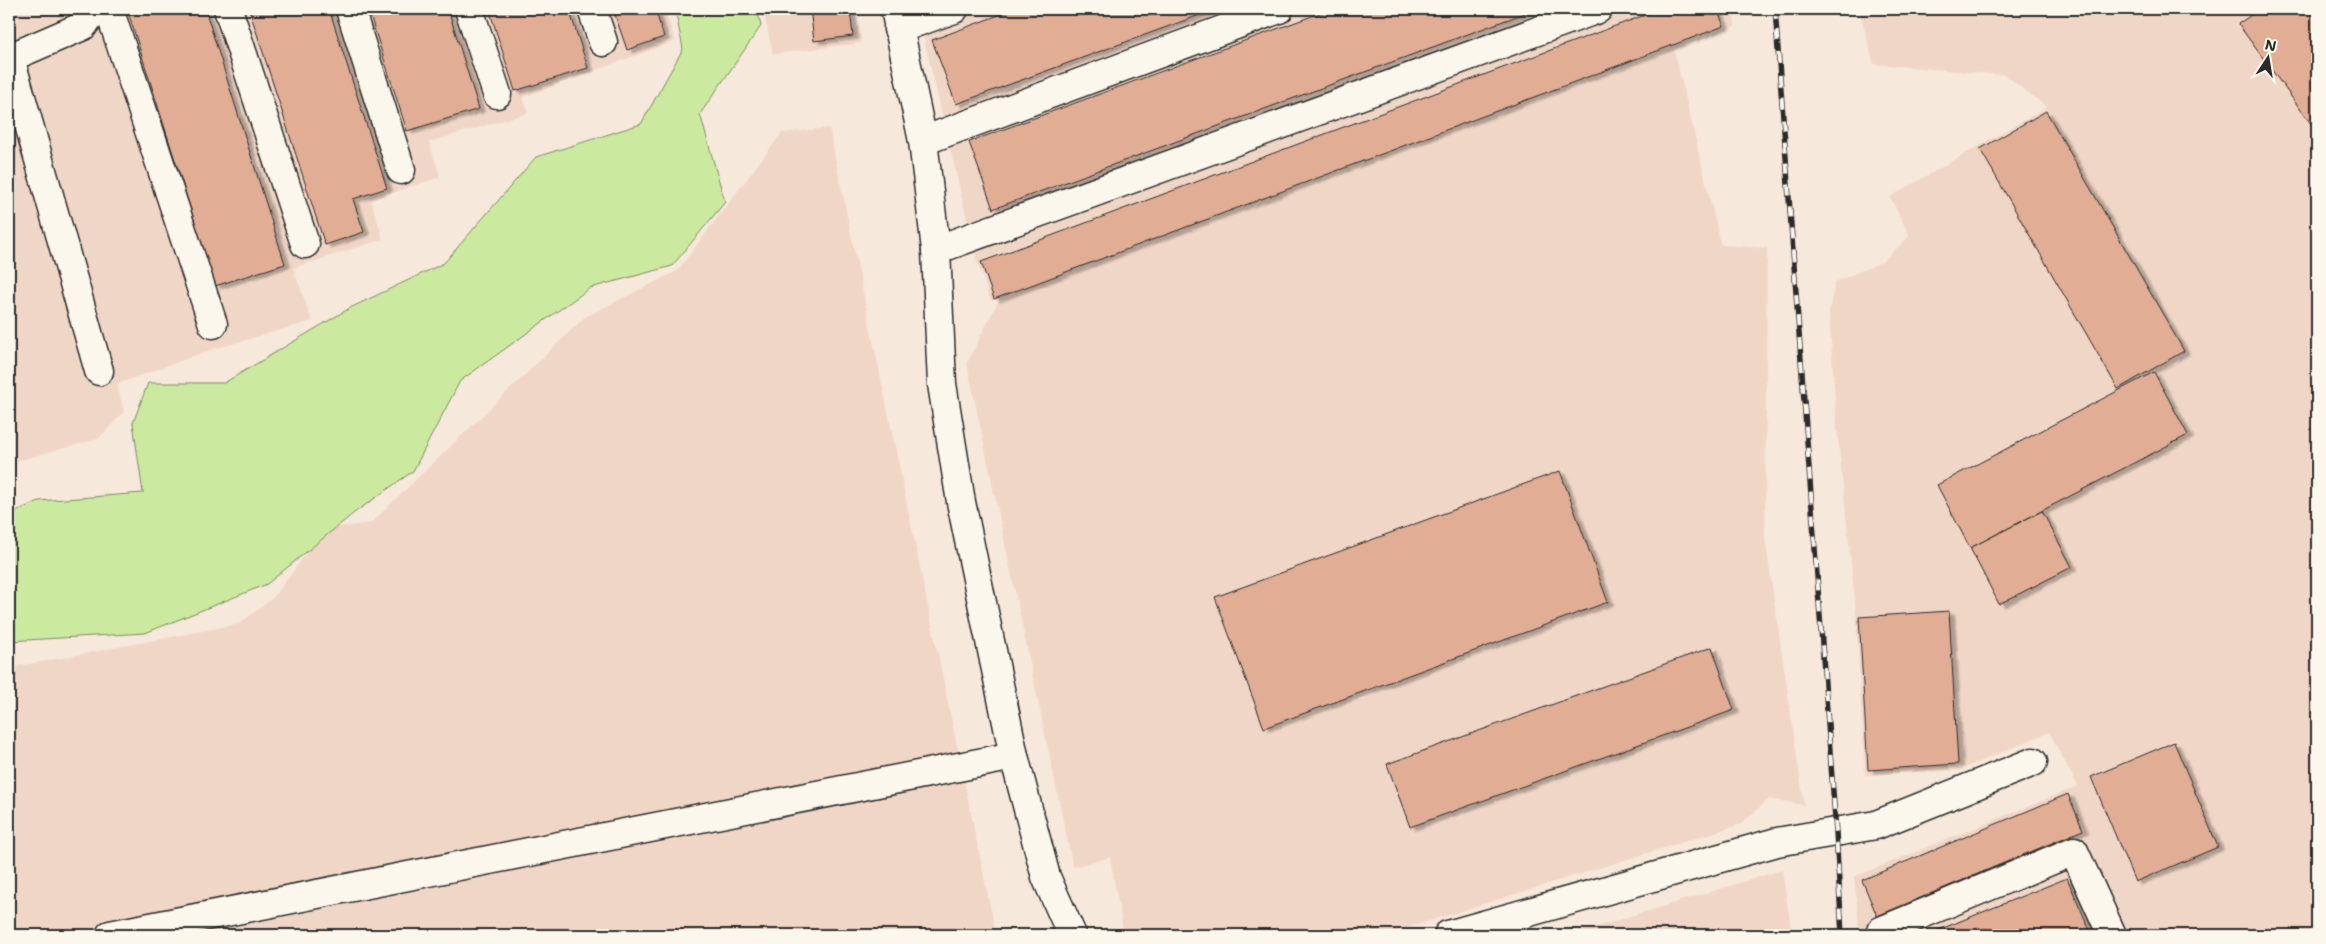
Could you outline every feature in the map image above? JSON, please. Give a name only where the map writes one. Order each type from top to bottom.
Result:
[{"type":"street","points":[[95,9],[83,26],[9,58],[99,371]]},
{"type":"street","points":[[109,9],[214,324]]},
{"type":"street","points":[[228,9],[305,244]]},
{"type":"street","points":[[350,9],[401,170]]},
{"type":"street","points":[[469,9],[497,94]]},
{"type":"street","points":[[592,9],[603,42]]},
{"type":"street","points":[[954,9],[897,19],[923,141],[936,250],[942,384],[961,502],[1014,756],[1046,877],[1072,935]]},
{"type":"street","points":[[923,141],[1278,9]]},
{"type":"street","points":[[936,250],[1598,9]]},
{"type":"street","points":[[110,935],[1014,756]]},
{"type":"street","points":[[1448,935],[1777,842],[1876,825],[2033,762]]},
{"type":"street","points":[[1880,931],[2074,851],[2112,935]]},
{"type":"shaded area","points":[[9,9],[665,9],[675,41],[523,97],[528,113],[429,142],[440,177],[371,200],[383,239],[293,268],[312,321],[207,351],[117,384],[124,412],[98,439],[9,463]]},
{"type":"shaded area","points":[[763,9],[856,9],[861,43],[773,54]]},
{"type":"shaded area","points":[[917,9],[1734,9],[1735,26],[1674,50],[1721,245],[1767,248],[1765,538],[1804,805],[1769,799],[1741,824],[1384,935],[1124,935],[1110,857],[1073,867],[967,363],[1000,298],[991,301],[977,261]]},
{"type":"shaded area","points":[[1859,9],[2317,9],[2317,935],[1860,935],[1854,877],[2078,786],[2049,732],[1960,770],[1865,775],[1856,611],[1837,428],[1829,312],[1835,282],[1882,262],[1910,236],[1890,197],[2047,107],[2005,75],[1874,64]]},
{"type":"shaded area","points":[[829,128],[996,935],[9,935],[9,668],[239,624],[273,598],[325,529],[371,523],[585,317],[677,271],[782,133]]},
{"type":"shaded area","points":[[1782,870],[1792,935],[1570,935]]},
{"type":"green space","points":[[675,9],[757,9],[761,26],[700,114],[725,202],[672,266],[590,288],[460,381],[413,471],[354,513],[267,584],[145,633],[9,641],[9,514],[39,501],[143,493],[133,423],[148,383],[224,383],[350,308],[444,263],[536,157],[641,124],[683,49]]},
{"type":"building","points":[[127,9],[205,9],[285,264],[215,286]]},
{"type":"building","points":[[249,9],[329,9],[387,188],[353,199],[364,232],[325,245]]},
{"type":"building","points":[[368,9],[448,9],[479,109],[407,131]]},
{"type":"building","points":[[489,9],[569,9],[588,68],[515,91]]},
{"type":"building","points":[[613,9],[655,9],[664,37],[627,50]]},
{"type":"building","points":[[810,9],[850,9],[853,36],[814,41]]},
{"type":"building","points":[[1015,9],[1216,9],[956,104],[932,40]]},
{"type":"building","points":[[1331,9],[1536,9],[993,209],[969,142]]},
{"type":"building","points":[[1661,9],[1717,9],[1724,26],[994,299],[981,262]]},
{"type":"building","points":[[2260,9],[2317,9],[2317,132],[2238,24]]},
{"type":"building","points":[[2046,111],[2184,351],[2118,389],[1980,149]]},
{"type":"building","points":[[2154,372],[2188,435],[1970,548],[1937,485]]},
{"type":"building","points":[[1560,471],[1608,602],[1264,728],[1215,597]]},
{"type":"building","points":[[2042,511],[2072,567],[1999,604],[1970,548]]},
{"type":"building","points":[[1949,611],[1958,764],[1868,770],[1859,617]]},
{"type":"building","points":[[1712,647],[1734,710],[1410,827],[1387,764]]},
{"type":"building","points":[[2174,742],[2218,847],[2135,882],[2091,777]]},
{"type":"building","points":[[2068,794],[2083,830],[1877,916],[1862,880]]},
{"type":"building","points":[[2067,878],[2092,935],[1926,935]]},
{"type":"railway","points":[[1775,9],[1842,935]]}]
